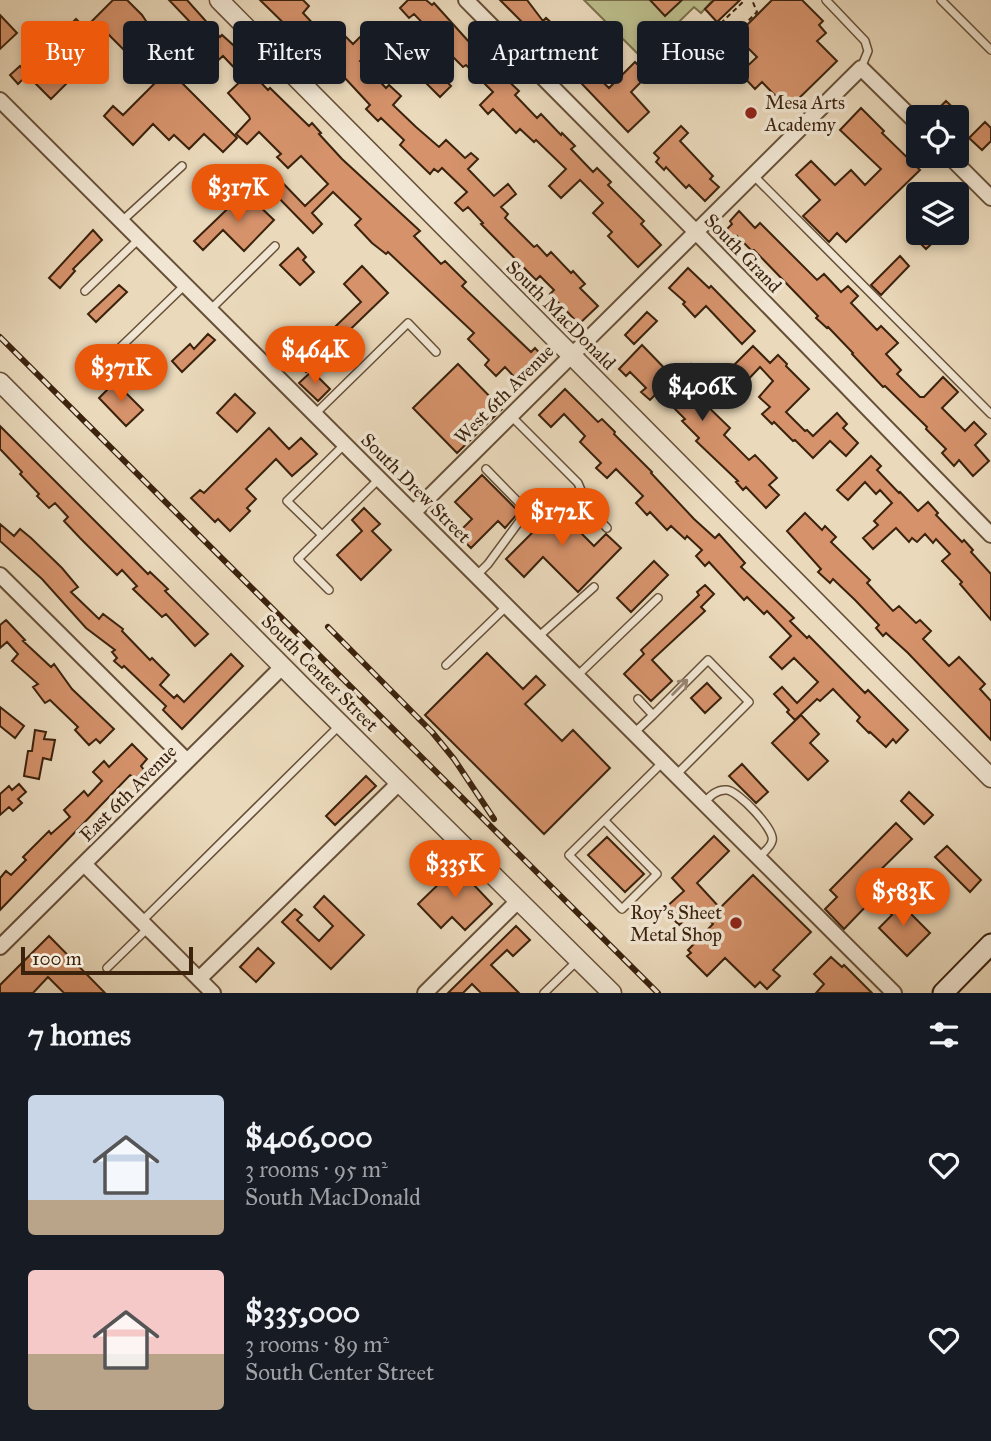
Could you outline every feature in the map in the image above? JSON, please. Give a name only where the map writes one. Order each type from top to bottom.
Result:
[{"type":"main road","points":[[943,993],[991,944]]},
{"type":"street","name":"South MacDonald","points":[[219,0],[991,778]]},
{"type":"street","name":"South Grand","points":[[466,0],[991,535]]},
{"type":"street","name":"West 6th Avenue","points":[[414,512],[861,68]]},
{"type":"street","points":[[861,68],[906,112]]},
{"type":"street","name":"South Drew Street","points":[[0,100],[894,993]]},
{"type":"street","points":[[961,168],[991,198]]},
{"type":"street","name":"South Center Street","points":[[0,382],[612,993]]},
{"type":"street","points":[[0,575],[187,761]]},
{"type":"street","name":"East 6th Avenue","points":[[0,947],[283,666]]},
{"type":"street","points":[[200,979],[400,782]]},
{"type":"street","points":[[84,864],[213,993]]},
{"type":"street","points":[[425,993],[518,901]]},
{"type":"lane","points":[[826,0],[865,41],[867,51],[861,68]]},
{"type":"lane","points":[[941,0],[991,50]]},
{"type":"lane","points":[[122,221],[182,166]]},
{"type":"lane","points":[[752,175],[991,414]]},
{"type":"lane","points":[[85,291],[139,239]]},
{"type":"lane","points":[[211,309],[275,246]]},
{"type":"lane","points":[[101,366],[186,285]]},
{"type":"lane","points":[[315,414],[408,323],[436,352]]},
{"type":"lane","points":[[511,415],[578,483],[589,509],[607,528]]},
{"type":"lane","points":[[322,535],[287,501],[345,444]]},
{"type":"lane","points":[[477,575],[527,511],[486,469]]},
{"type":"lane","points":[[329,590],[298,559],[380,478]]},
{"type":"lane","points":[[538,636],[594,587]]},
{"type":"lane","points":[[577,676],[658,598]]},
{"type":"lane","points":[[446,665],[507,606]]},
{"type":"lane","points":[[634,733],[708,660],[749,702],[676,775]]},
{"type":"lane","points":[[638,699],[653,715]]},
{"type":"lane","points":[[107,968],[144,925],[341,724]]},
{"type":"lane","points":[[604,821],[657,874],[622,909],[569,855],[663,762]]},
{"type":"lane","points":[[704,803],[718,791],[734,792],[767,825],[773,833],[772,842],[758,858]]},
{"type":"lane","points":[[544,993],[578,960]]},
{"type":"path","points":[[723,21],[745,0]]},
{"type":"path","points":[[748,21],[757,12],[752,0]]},
{"type":"green space","points":[[584,0],[713,0],[701,13],[694,7],[680,21],[637,21],[637,53],[623,39],[623,21],[605,21]]},
{"type":"building","points":[[113,0],[127,0],[146,21],[123,21],[123,49],[109,35],[109,21],[92,21]]},
{"type":"building","points":[[169,0],[187,0],[206,21],[189,21]]},
{"type":"building","points":[[260,0],[303,0],[309,6],[303,13],[311,21],[281,21]]},
{"type":"building","points":[[408,0],[426,0],[432,5],[434,3],[450,21],[421,21],[414,14],[409,18],[400,8]]},
{"type":"building","points":[[500,0],[527,0],[543,21],[521,21]]},
{"type":"building","points":[[650,0],[682,0],[665,16]]},
{"type":"building","points":[[714,0],[740,0],[718,21],[705,9]]},
{"type":"building","points":[[772,0],[802,0],[823,21],[819,25],[826,33],[817,41],[837,61],[788,109],[762,82],[755,89],[749,83],[749,65],[757,57],[749,49],[749,23]]},
{"type":"building","points":[[0,15],[17,33],[0,49]]},
{"type":"building","points":[[454,25],[468,41],[468,67],[463,67],[454,58]]},
{"type":"building","points":[[222,35],[233,45],[233,66],[223,56],[219,60],[219,36]]},
{"type":"building","points":[[346,37],[353,44],[360,37],[360,84],[382,84],[386,88],[389,85],[401,96],[393,105],[439,147],[446,140],[465,158],[471,153],[478,159],[468,169],[494,196],[508,184],[516,194],[501,207],[508,214],[505,218],[534,247],[537,245],[547,256],[551,252],[571,273],[573,271],[585,284],[580,288],[598,306],[579,324],[550,294],[554,290],[540,276],[536,280],[468,207],[463,211],[455,203],[467,192],[442,168],[438,172],[434,169],[430,174],[400,145],[404,140],[381,118],[378,121],[366,109],[370,105],[346,79]]},
{"type":"building","points":[[635,62],[639,84],[631,92],[649,112],[628,132],[582,84],[605,84],[609,88],[613,84],[623,84],[623,74]]},
{"type":"building","points":[[20,66],[21,81],[18,84],[10,75]]},
{"type":"building","points":[[36,84],[66,84],[51,99]]},
{"type":"building","points":[[154,84],[183,84],[237,138],[223,152],[204,134],[189,149],[174,135],[169,140],[153,124],[133,145],[104,116],[113,106],[123,115]]},
{"type":"building","points":[[238,84],[262,84],[268,90],[270,88],[309,126],[312,123],[342,159],[420,231],[414,236],[441,264],[445,261],[466,282],[462,286],[531,352],[535,348],[544,358],[519,382],[505,367],[496,376],[485,365],[489,360],[468,339],[474,333],[388,252],[386,254],[372,243],[355,225],[361,219],[333,192],[312,213],[322,224],[313,233],[269,188],[278,178],[305,206],[328,184],[301,156],[288,168],[277,157],[281,154],[259,132],[247,144],[236,134],[250,119],[228,93]]},
{"type":"building","points":[[427,84],[451,86],[440,97]]},
{"type":"building","points":[[485,84],[512,84],[519,91],[515,95],[537,118],[541,114],[561,135],[562,133],[575,146],[571,149],[593,172],[597,168],[611,182],[608,185],[644,221],[641,224],[661,245],[638,267],[608,236],[612,232],[593,213],[603,203],[580,180],[561,198],[549,186],[566,169],[536,140],[534,142],[520,129],[516,133],[493,109],[488,114],[480,105],[493,92]]},
{"type":"building","points":[[861,108],[906,156],[906,168],[920,170],[846,242],[837,233],[829,242],[803,216],[820,200],[796,175],[811,161],[835,185],[851,170],[865,185],[881,169],[840,130]]},
{"type":"building","points":[[985,122],[991,128],[991,141],[982,150],[969,138]]},
{"type":"building","points":[[681,126],[688,133],[680,141],[713,176],[710,179],[719,187],[705,201],[689,185],[686,188],[666,167],[664,170],[656,162],[659,158],[654,153]]},
{"type":"building","points":[[243,194],[274,220],[244,251],[223,230],[203,250],[194,241]]},
{"type":"building","points":[[739,211],[755,228],[760,223],[817,280],[824,274],[841,292],[848,286],[858,296],[851,303],[877,330],[881,326],[898,343],[886,354],[901,370],[897,374],[920,397],[924,397],[943,377],[958,392],[942,408],[965,431],[974,422],[986,434],[975,445],[989,461],[973,476],[959,460],[954,466],[942,453],[946,449],[927,427],[883,387],[754,250],[737,236],[732,241],[724,232]]},
{"type":"building","points":[[93,230],[102,240],[73,269],[75,271],[60,288],[49,278]]},
{"type":"building","points":[[298,248],[306,257],[303,260],[314,272],[300,285],[280,265]]},
{"type":"building","points":[[900,256],[909,266],[881,295],[871,285]]},
{"type":"building","points":[[362,266],[388,293],[306,372],[290,355],[298,347],[302,351],[311,343],[314,347],[361,302],[344,284]]},
{"type":"building","points":[[688,268],[709,288],[711,286],[755,331],[742,344],[706,306],[695,317],[683,304],[685,302],[669,288]]},
{"type":"building","points":[[119,285],[127,292],[96,322],[88,314]]},
{"type":"building","points":[[647,312],[657,321],[634,344],[625,335]]},
{"type":"building","points":[[208,334],[215,340],[182,372],[172,361],[190,344],[194,349]]},
{"type":"building","points":[[642,345],[675,379],[691,364],[698,371],[681,387],[694,400],[697,396],[730,428],[724,435],[749,460],[755,455],[777,478],[769,485],[779,495],[766,508],[746,487],[743,490],[736,482],[738,481],[696,441],[699,438],[670,404],[668,406],[656,394],[650,400],[641,392],[646,388],[630,372],[626,376],[619,369]]},
{"type":"building","points":[[753,346],[770,363],[778,355],[809,389],[786,412],[805,431],[813,436],[837,413],[847,424],[843,428],[858,443],[846,456],[830,441],[813,458],[762,414],[770,407],[759,397],[773,381],[760,367],[740,388],[732,381],[735,378],[728,371]]},
{"type":"building","points":[[458,364],[502,409],[457,453],[413,408]]},
{"type":"building","points":[[312,371],[330,389],[318,401],[299,383]]},
{"type":"building","points":[[115,382],[143,410],[126,426],[99,398]]},
{"type":"building","points":[[565,389],[598,422],[602,419],[615,432],[694,519],[715,538],[719,534],[745,563],[741,567],[794,618],[790,621],[807,638],[809,636],[865,693],[868,690],[908,730],[896,743],[893,739],[886,747],[869,733],[857,721],[860,717],[833,689],[820,701],[817,699],[795,720],[787,712],[789,710],[774,694],[782,687],[797,703],[818,682],[794,658],[782,669],[770,657],[791,636],[767,611],[764,614],[747,597],[744,600],[709,562],[705,566],[696,556],[702,550],[687,536],[685,539],[671,526],[667,530],[650,512],[647,515],[636,503],[643,496],[616,469],[607,478],[596,468],[601,463],[580,442],[585,436],[564,414],[551,427],[539,415]]},
{"type":"building","points":[[235,394],[255,413],[237,432],[217,413]]},
{"type":"building","points":[[0,426],[148,574],[150,572],[168,589],[165,591],[208,634],[195,646],[166,614],[162,617],[133,589],[137,586],[122,570],[117,575],[80,538],[64,521],[68,517],[55,503],[49,508],[37,496],[39,494],[20,474],[22,472],[0,449]]},
{"type":"building","points":[[269,428],[289,449],[301,438],[317,454],[292,476],[276,459],[246,489],[256,499],[247,508],[250,511],[230,531],[218,519],[215,522],[191,498],[200,490],[204,493]]},
{"type":"building","points":[[871,456],[881,466],[877,470],[918,511],[928,502],[938,513],[936,515],[962,542],[964,540],[991,574],[991,620],[942,561],[950,554],[936,539],[933,543],[925,534],[917,542],[912,538],[909,542],[896,528],[873,549],[863,538],[878,525],[874,521],[892,503],[880,490],[876,494],[865,482],[848,500],[837,490]]},
{"type":"building","points":[[482,475],[519,512],[505,528],[498,521],[471,548],[457,534],[472,519],[455,502]]},
{"type":"building","points":[[547,499],[594,546],[606,534],[621,548],[578,592],[543,557],[524,577],[506,559],[532,533],[524,525]]},
{"type":"building","points":[[364,508],[380,524],[372,531],[391,550],[361,580],[337,555],[362,531],[352,520]]},
{"type":"building","points":[[805,513],[822,530],[825,526],[836,537],[831,542],[870,580],[867,583],[893,611],[899,606],[916,623],[920,620],[931,631],[923,639],[949,666],[959,657],[985,684],[980,689],[991,701],[991,740],[908,653],[886,633],[883,636],[876,628],[879,625],[855,600],[833,579],[830,583],[818,572],[821,569],[787,531]]},
{"type":"building","points":[[0,524],[14,536],[20,529],[31,538],[78,587],[71,592],[99,619],[103,614],[123,629],[150,660],[152,658],[169,675],[160,685],[174,698],[177,695],[184,702],[231,654],[243,666],[182,729],[163,710],[166,706],[124,666],[122,668],[114,661],[117,658],[112,652],[115,650],[86,628],[42,579],[0,541]]},
{"type":"building","points":[[654,561],[668,575],[631,612],[617,598]]},
{"type":"building","points":[[705,585],[714,594],[701,607],[705,611],[652,660],[672,681],[651,701],[624,674],[644,654],[641,650],[699,595],[697,592]]},
{"type":"building","points":[[6,620],[25,640],[23,641],[51,667],[54,664],[72,689],[114,729],[100,743],[96,739],[89,745],[75,730],[78,727],[50,700],[45,703],[33,687],[38,684],[12,661],[18,654],[7,642],[0,648],[0,625]]},
{"type":"building","points":[[487,653],[523,689],[536,676],[545,685],[525,704],[562,741],[573,730],[610,768],[544,834],[425,715]]},
{"type":"building","points":[[707,683],[721,698],[705,713],[691,698]]},
{"type":"building","points":[[0,707],[24,726],[15,738],[0,726]]},
{"type":"building","points":[[801,715],[819,734],[810,743],[828,761],[808,780],[772,743]]},
{"type":"building","points":[[35,730],[46,732],[44,739],[55,740],[51,760],[43,758],[39,779],[24,776]]},
{"type":"building","points":[[132,744],[147,759],[141,766],[144,770],[135,779],[130,775],[0,910],[0,878],[6,871],[11,875],[26,860],[23,857],[49,831],[51,834],[70,817],[64,810],[84,791],[88,796],[102,781],[93,772],[104,761],[109,767]]},
{"type":"building","points":[[742,764],[768,792],[756,803],[729,776]]},
{"type":"building","points":[[366,776],[376,786],[335,825],[326,816]]},
{"type":"building","points":[[19,784],[26,792],[18,799],[22,803],[13,811],[9,807],[0,815],[0,794],[9,786],[12,790]]},
{"type":"building","points":[[909,792],[933,815],[924,824],[901,801]]},
{"type":"building","points":[[896,823],[912,839],[861,889],[872,900],[844,929],[825,909],[837,897],[830,890]]},
{"type":"building","points":[[714,836],[729,851],[697,883],[720,908],[753,875],[811,932],[773,970],[780,976],[767,989],[760,982],[755,987],[725,958],[707,976],[687,956],[691,953],[688,950],[713,924],[698,908],[679,925],[664,909],[684,891],[672,878]]},
{"type":"building","points":[[607,837],[644,874],[625,892],[588,855]]},
{"type":"building","points":[[947,846],[981,880],[970,892],[935,857]]},
{"type":"building","points":[[454,864],[492,904],[465,930],[452,917],[441,928],[418,904],[447,876],[444,873]]},
{"type":"building","points":[[324,896],[364,935],[331,969],[282,922],[295,909],[302,915],[297,920],[319,941],[333,926],[314,907]]},
{"type":"building","points":[[895,898],[930,933],[907,956],[879,928],[892,915],[885,907]]},
{"type":"building","points":[[516,926],[530,940],[513,956],[507,950],[491,965],[519,993],[481,993],[472,984],[463,993],[448,993]]},
{"type":"building","points":[[49,936],[105,993],[64,993],[48,977],[33,993],[0,993],[0,985]]},
{"type":"building","points":[[258,948],[274,963],[256,982],[240,967]]},
{"type":"building","points":[[831,957],[842,967],[844,965],[872,993],[816,993],[824,984],[814,974]]},
{"type":"railway","points":[[0,337],[658,993]]},
{"type":"railway","points":[[328,627],[432,732],[454,759],[494,819]]},
{"type":"place","name":"Mesa Arts Academy","points":[[751,113]]},
{"type":"place","name":"Roy's Sheet Metal Shop","points":[[736,923]]}]
